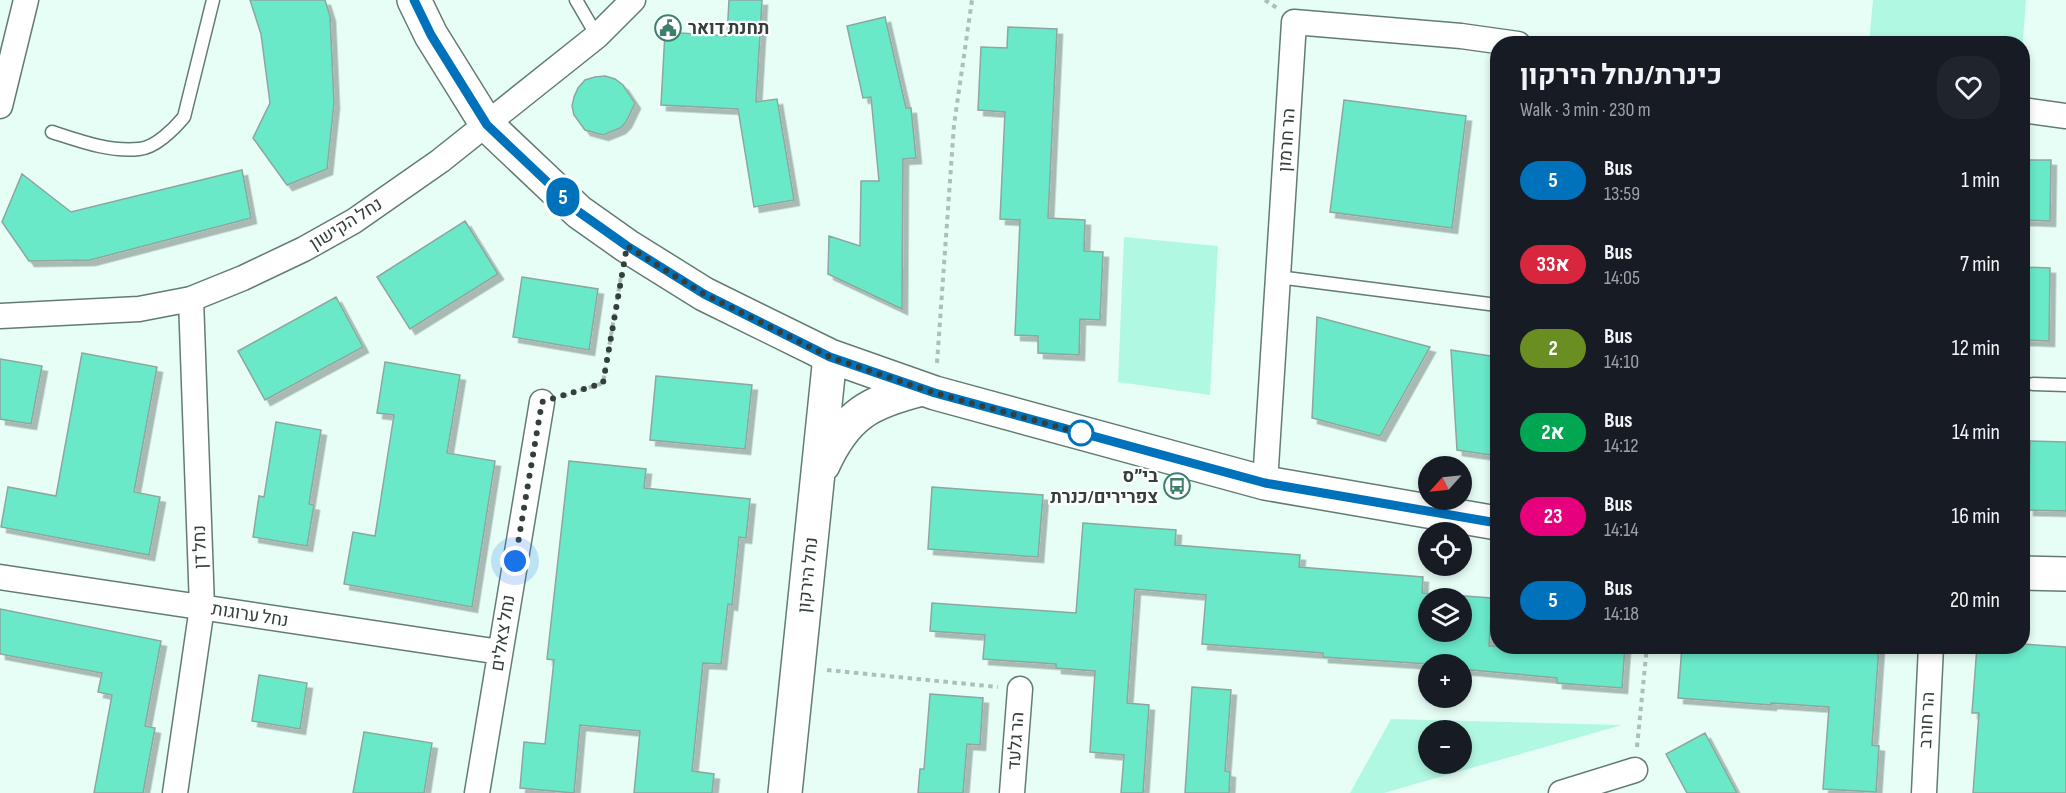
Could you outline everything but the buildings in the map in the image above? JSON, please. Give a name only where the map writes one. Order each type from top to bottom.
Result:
[{"type":"street","points":[[0,106],[26,0]]},
{"type":"street","points":[[414,0],[431,35],[487,125],[579,212],[627,246],[704,294],[830,357],[929,391],[1265,483],[1490,522]]},
{"type":"street","name":"נחל הקישון","points":[[0,316],[139,309],[191,299],[243,278],[304,249],[354,221],[440,161],[597,36],[633,0]]},
{"type":"street","name":"הר חרמון","points":[[1265,483],[1294,22],[1490,40]]},
{"type":"street","points":[[2030,111],[2066,116]]},
{"type":"street","name":"נחל דן","points":[[175,793],[202,607],[191,299]]},
{"type":"street","name":"נחל הירקון","points":[[785,793],[830,357]]},
{"type":"street","points":[[818,478],[834,441],[857,415],[887,397],[929,391]]},
{"type":"street","name":"נחל צאלים","points":[[477,793],[542,402]]},
{"type":"street","points":[[2030,573],[2066,574]]},
{"type":"street","name":"נחל ערוגות","points":[[0,577],[500,652]]},
{"type":"street","name":"הר חורב","points":[[1924,793],[1931,654]]},
{"type":"street","name":"הר גלעד","points":[[1012,793],[1020,689]]},
{"type":"street","points":[[1561,793],[1595,788],[1635,770]]},
{"type":"lane","points":[[52,132],[98,146],[141,149],[171,132],[184,117],[213,0]]},
{"type":"lane","points":[[576,0],[597,36]]},
{"type":"lane","points":[[1278,277],[1490,304]]},
{"type":"lane","points":[[2033,384],[2066,385]]},
{"type":"path","points":[[929,391],[954,124],[972,0]]},
{"type":"path","points":[[542,402],[603,383],[627,246]]},
{"type":"path","points":[[1639,729],[1646,654]]},
{"type":"path","points":[[798,667],[1020,689]]},
{"type":"green space","points":[[1873,0],[2026,0],[2023,36],[1870,36]]},
{"type":"green space","points":[[1124,237],[1218,246],[1210,395],[1118,382]]},
{"type":"green space","points":[[1391,719],[1430,720],[1418,720],[1418,774],[1450,774],[1384,793],[1350,793]]},
{"type":"green space","points":[[1472,721],[1622,725],[1472,768]]},
{"type":"bus line","name":"5","points":[[414,0],[431,35],[487,125],[579,212],[627,246],[704,294],[830,357],[935,393],[1265,483],[1490,522]]},
{"type":"place","name":"תחנת דואר","points":[[668,28]]},
{"type":"place","name":"בי״ס צפרירים/כנרת","points":[[1177,486]]},
{"type":"route","points":[[515,561],[542,402],[603,383],[627,246],[704,294],[830,357],[935,393],[1088,435],[1081,433]]}]
